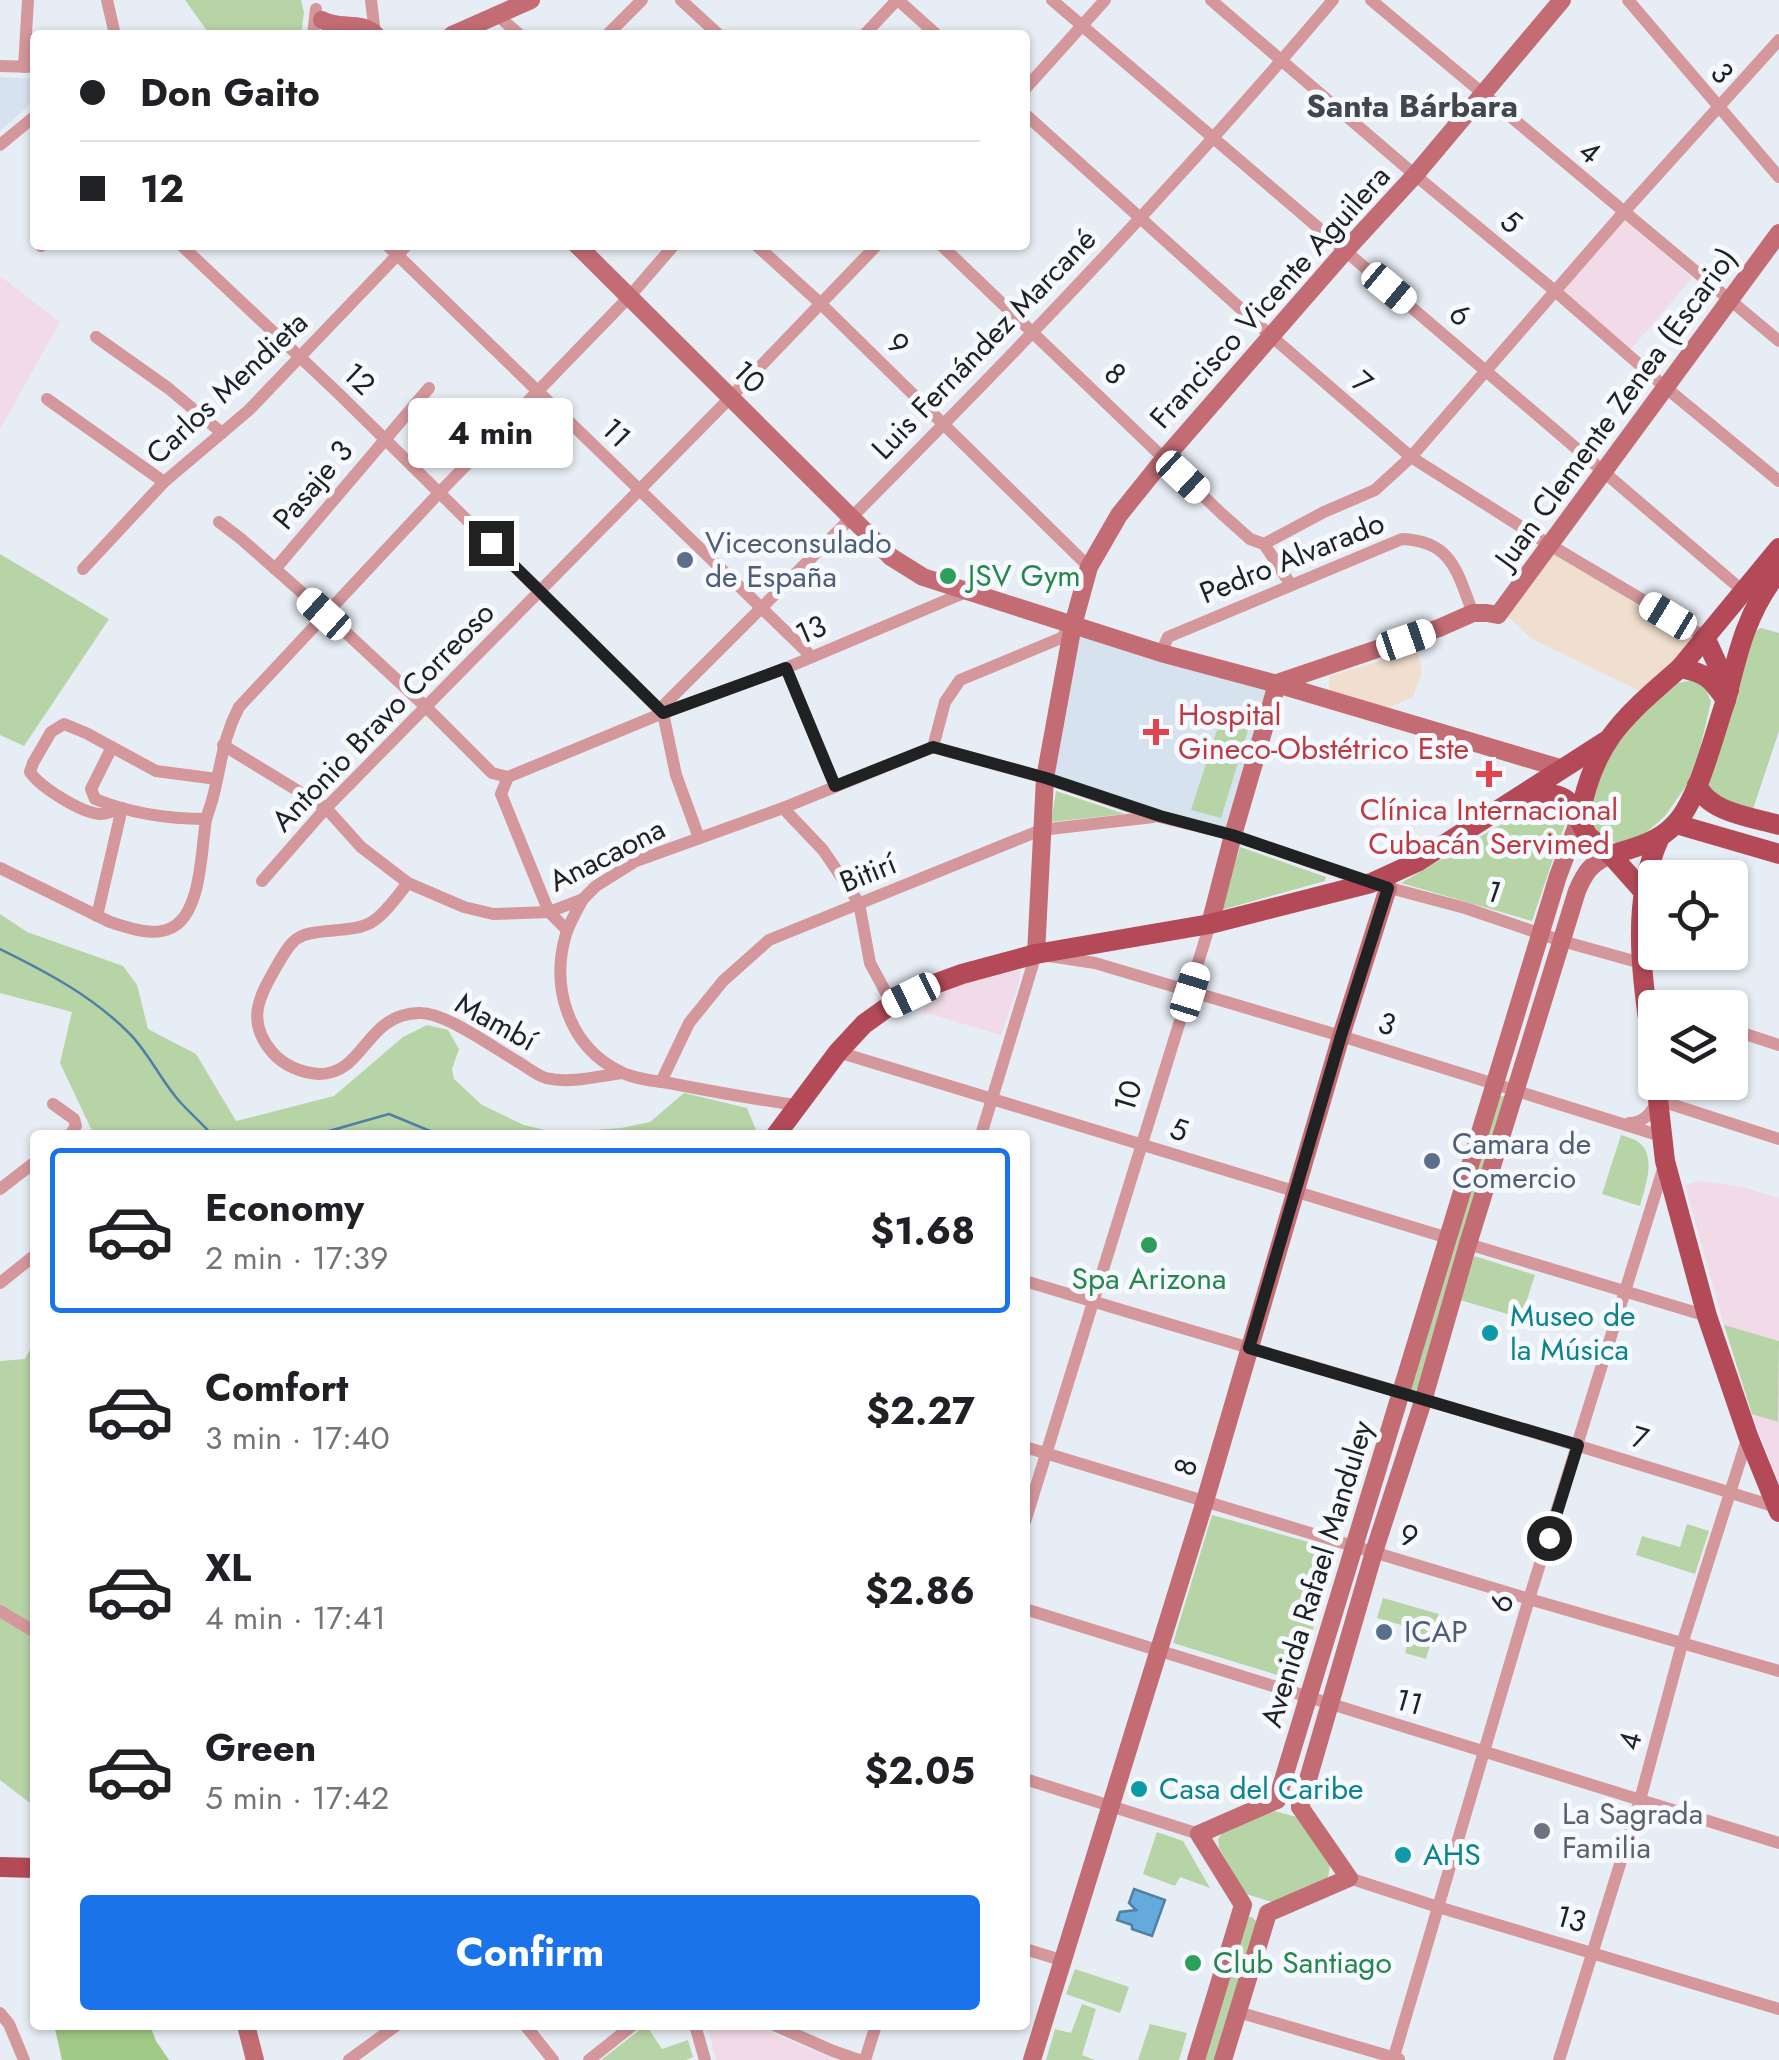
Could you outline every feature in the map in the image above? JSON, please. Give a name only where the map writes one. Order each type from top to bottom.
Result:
[{"type":"main road","points":[[463,30],[530,0]]},
{"type":"main road","name":"Francisco Vicente Aguilera","points":[[1036,954],[1046,778],[1072,625],[1089,566],[1120,515],[1164,459],[1483,96],[1562,0]]},
{"type":"main road","points":[[319,20],[344,30]]},
{"type":"main road","name":"Juan Clemente Zenea (Escario)","points":[[1473,613],[1498,616],[1779,234]]},
{"type":"main road","name":"10","points":[[582,250],[906,568],[966,592],[1161,653],[1564,770]]},
{"type":"main road","points":[[779,1130],[864,1024],[892,1004],[929,986],[1036,954],[1210,924],[1380,885],[1606,742],[1680,668],[1779,548]]},
{"type":"main road","points":[[1649,860],[1688,806],[1728,695],[1739,646],[1759,597],[1779,571]]},
{"type":"main road","points":[[1277,684],[1473,613]]},
{"type":"main road","points":[[1708,633],[1725,648],[1739,646]]},
{"type":"main road","points":[[1708,633],[1728,695]]},
{"type":"main road","points":[[1680,668],[1701,672],[1728,695]]},
{"type":"main road","name":"10","points":[[1210,924],[1277,684]]},
{"type":"main road","points":[[1579,820],[1584,792],[1606,742]]},
{"type":"main road","points":[[1697,784],[1702,796],[1723,808],[1779,824]]},
{"type":"main road","points":[[1505,807],[1540,795],[1551,794],[1570,801],[1588,836],[1612,855],[1638,885]]},
{"type":"main road","name":"Avenida Rafael Manduley","points":[[1277,1800],[1540,934],[1579,820]]},
{"type":"main road","points":[[1612,855],[1636,848],[1668,830],[1779,854]]},
{"type":"main road","name":"Avenida Rafael Manduley","points":[[1300,1807],[1374,1552],[1562,941],[1584,874],[1593,864],[1612,855]]},
{"type":"main road","name":"8","points":[[1032,2060],[1205,1502],[1341,1036],[1380,885]]},
{"type":"main road","points":[[1658,1100],[1665,1161],[1707,1316],[1778,1509]]},
{"type":"main road","points":[[1277,1800],[1300,1807],[1350,1878],[1268,1912],[1242,1905],[1199,1834],[1277,1800]]},
{"type":"main road","points":[[0,1867],[30,1868]]},
{"type":"main road","points":[[1196,2060],[1242,1905]]},
{"type":"main road","points":[[1223,2060],[1268,1912]]},
{"type":"main road","points":[[247,2030],[254,2060]]},
{"type":"street","points":[[0,66],[30,67],[28,0]]},
{"type":"street","points":[[107,0],[114,30]]},
{"type":"street","points":[[371,0],[374,30]]},
{"type":"street","points":[[612,30],[642,0]]},
{"type":"street","points":[[682,0],[714,30]]},
{"type":"street","points":[[869,30],[897,0],[931,30]]},
{"type":"street","name":"6","points":[[1052,0],[1743,591]]},
{"type":"street","points":[[1030,83],[1106,0]]},
{"type":"street","name":"5","points":[[1211,0],[1779,482]]},
{"type":"street","name":"Luis Fernández Marcané","points":[[663,713],[665,704],[1141,218],[1334,0]]},
{"type":"street","name":"4","points":[[1371,0],[1779,341]]},
{"type":"street","name":"3","points":[[1628,0],[1779,177]]},
{"type":"street","points":[[497,15],[514,30]]},
{"type":"street","points":[[1264,544],[1375,490],[1411,457],[1779,40]]},
{"type":"street","name":"7","points":[[1030,118],[1411,457],[1550,544],[1708,633]]},
{"type":"street","points":[[0,145],[30,120]]},
{"type":"street","name":"12","points":[[185,250],[385,439],[663,713]]},
{"type":"street","name":"Carlos Mendieta","points":[[83,569],[164,482],[249,410],[395,250]]},
{"type":"street","name":"11","points":[[399,250],[811,656]]},
{"type":"street","points":[[0,868],[110,922],[159,932],[175,927],[194,898],[206,819],[226,731],[239,707],[670,250]]},
{"type":"street","name":"9","points":[[762,250],[1089,566]]},
{"type":"street","name":"Antonio Bravo Correoso","points":[[262,880],[326,808],[872,250]]},
{"type":"street","name":"8","points":[[947,250],[1164,459],[1250,538],[1264,544],[1291,584]]},
{"type":"street","points":[[96,337],[168,388],[222,434]]},
{"type":"street","name":"Pasaje 3","points":[[275,569],[429,388]]},
{"type":"street","points":[[47,399],[164,482]]},
{"type":"street","points":[[218,522],[426,707],[492,773],[508,777],[501,794],[550,912],[567,930]]},
{"type":"street","name":"Pedro Alvarado","points":[[1161,653],[1168,636],[1402,538],[1433,545],[1446,554],[1473,613]]},
{"type":"street","name":"13","points":[[508,777],[663,713],[786,668],[966,592]]},
{"type":"street","points":[[1046,778],[933,747],[945,702],[960,680],[1061,638],[1072,625]]},
{"type":"street","points":[[786,668],[835,786]]},
{"type":"street","points":[[663,713],[676,776],[699,838]]},
{"type":"street","points":[[122,808],[104,814],[90,812],[37,781],[30,772],[47,738],[59,726],[68,725],[156,770],[217,778]]},
{"type":"street","name":"Anacaona","points":[[223,746],[326,808],[361,847],[408,883],[464,907],[493,914],[550,912],[583,899],[623,868],[933,747]]},
{"type":"street","points":[[112,747],[91,789],[95,799],[138,814],[206,819]]},
{"type":"street","name":"1","points":[[1046,778],[1638,962]]},
{"type":"street","points":[[97,916],[122,808]]},
{"type":"street","points":[[783,808],[823,850],[859,903],[870,962],[892,1004]]},
{"type":"street","name":"Bitirí","points":[[661,1082],[690,1023],[723,981],[768,940],[1041,830],[1160,816]]},
{"type":"street","name":"Mambí","points":[[408,883],[368,924],[304,935],[291,943],[259,996],[258,1029],[276,1057],[303,1072],[329,1073],[355,1058],[379,1026],[418,1013],[439,1016],[545,1078],[570,1080],[622,1073]]},
{"type":"street","points":[[570,1080],[587,1056],[566,1014],[561,963],[567,930],[583,899]]},
{"type":"street","name":"10","points":[[1030,1507],[1210,924]]},
{"type":"street","points":[[983,1130],[1036,954]]},
{"type":"street","name":"3","points":[[1036,954],[1095,964],[1662,1136]]},
{"type":"street","points":[[1748,1035],[1779,1045]]},
{"type":"street","points":[[583,1044],[622,1073],[796,1105]]},
{"type":"street","name":"5","points":[[838,1052],[1448,1238]]},
{"type":"street","points":[[1620,1124],[1643,1120],[1652,1112],[1655,1100]]},
{"type":"street","points":[[1680,1100],[1779,1139]]},
{"type":"street","points":[[53,1104],[74,1120],[73,1130]]},
{"type":"street","name":"6","points":[[1396,2059],[1529,1599],[1665,1161]]},
{"type":"street","points":[[0,1189],[30,1168]]},
{"type":"street","points":[[1468,1244],[1707,1316]]},
{"type":"street","points":[[0,1283],[30,1258]]},
{"type":"street","name":"7","points":[[1030,1283],[1578,1445],[1778,1509]]},
{"type":"street","name":"4","points":[[1559,2060],[1748,1436]]},
{"type":"street","name":"9","points":[[1030,1449],[1779,1671]]},
{"type":"street","name":"11","points":[[1030,1610],[1779,1843]]},
{"type":"street","points":[[0,1611],[30,1629]]},
{"type":"street","points":[[1030,1781],[1199,1834]]},
{"type":"street","name":"13","points":[[1350,1878],[1779,2009]]},
{"type":"street","points":[[1030,1950],[1061,1960]]},
{"type":"street","points":[[1238,2012],[1396,2059]]},
{"type":"street","points":[[0,2013],[9,2024],[24,2060]]},
{"type":"street","points":[[350,2060],[390,2030]]},
{"type":"street","points":[[530,2030],[553,2060]]},
{"type":"street","points":[[589,2060],[626,2030]]},
{"type":"street","points":[[696,2030],[705,2060]]},
{"type":"street","points":[[785,2030],[832,2052],[862,2060],[874,2030]]},
{"type":"shaded area","points":[[0,77],[30,79],[30,104],[0,131]]},
{"type":"shaded area","points":[[1622,218],[1692,278],[1630,350],[1560,291]]},
{"type":"shaded area","points":[[0,276],[60,322],[0,429]]},
{"type":"shaded area","points":[[1552,551],[1693,640],[1642,692],[1532,639],[1508,617]]},
{"type":"shaded area","name":"Hospital Gineco-Obstétrico Este","points":[[1066,628],[1270,689],[1227,828],[1051,774]]},
{"type":"shaded area","points":[[1417,650],[1422,672],[1413,697],[1388,708],[1329,693],[1330,676]]},
{"type":"shaded area","points":[[1020,970],[1001,1035],[923,1012],[929,996],[965,981]]},
{"type":"shaded area","points":[[1701,1181],[1743,1187],[1779,1198],[1779,1484],[1724,1325],[1685,1185]]},
{"type":"shaded area","points":[[708,2030],[764,2030],[837,2060],[716,2060]]},
{"type":"green space","points":[[185,0],[301,0],[302,30],[206,30]]},
{"type":"green space","points":[[0,554],[109,619],[24,746],[0,735]]},
{"type":"green space","points":[[1761,628],[1779,633],[1779,731],[1752,812],[1713,799],[1706,788],[1752,633]]},
{"type":"green space","points":[[1693,680],[1705,686],[1711,702],[1698,757],[1686,786],[1665,816],[1638,840],[1619,845],[1603,837],[1591,827],[1588,813],[1607,757],[1645,710],[1678,683]]},
{"type":"green space","points":[[1224,709],[1252,717],[1221,818],[1191,810]]},
{"type":"green space","points":[[1056,791],[1125,814],[1051,822]]},
{"type":"green space","points":[[1541,801],[1562,807],[1565,816],[1532,921],[1401,883]]},
{"type":"green space","points":[[1240,847],[1326,877],[1325,881],[1221,910]]},
{"type":"green space","points":[[0,914],[27,932],[123,966],[137,985],[148,1029],[196,1054],[236,1121],[334,1096],[403,1037],[427,1025],[448,1030],[459,1049],[452,1069],[454,1079],[482,1105],[524,1125],[545,1130],[92,1130],[60,1063],[72,1012],[0,993]]},
{"type":"green space","points":[[684,1093],[747,1108],[756,1130],[595,1130],[650,1122]]},
{"type":"green space","points":[[1498,1095],[1506,1097],[1420,1388],[1413,1391],[1410,1389]]},
{"type":"green space","points":[[1621,1135],[1637,1141],[1647,1154],[1648,1172],[1640,1206],[1602,1194]]},
{"type":"green space","points":[[1474,1256],[1535,1275],[1521,1318],[1460,1300]]},
{"type":"green space","points":[[1724,1325],[1779,1341],[1778,1422],[1752,1414]]},
{"type":"green space","points":[[30,1350],[30,1803],[0,1780],[0,1361],[25,1359]]},
{"type":"green space","points":[[1212,1515],[1337,1550],[1297,1681],[1173,1643]]},
{"type":"green space","points":[[1687,1524],[1709,1531],[1695,1574],[1636,1555],[1642,1536],[1680,1547]]},
{"type":"green space","points":[[1383,1598],[1439,1614],[1426,1659],[1405,1653],[1412,1628],[1377,1618]]},
{"type":"green space","points":[[1274,1811],[1297,1817],[1330,1865],[1328,1878],[1272,1902],[1246,1894],[1219,1848],[1218,1839],[1223,1832]]},
{"type":"green space","points":[[1157,1832],[1183,1841],[1210,1888],[1180,1877],[1175,1886],[1143,1874]]},
{"type":"green space","points":[[1246,1918],[1257,1922],[1215,2060],[1204,2060]]},
{"type":"green space","points":[[1075,1969],[1129,1987],[1120,2013],[1066,1994]]},
{"type":"green space","points":[[1082,2004],[1096,2009],[1082,2055],[1095,2060],[1046,2060],[1055,2029],[1071,2033]]},
{"type":"green space","points":[[1150,2024],[1187,2033],[1179,2060],[1138,2060]]},
{"type":"green space","points":[[55,2030],[152,2030],[169,2060],[62,2060]]},
{"type":"green space","points":[[640,2030],[649,2030],[662,2049],[688,2040],[693,2057],[686,2060],[601,2060]]},
{"type":"water","points":[[1134,1889],[1165,1900],[1152,1936],[1117,1920],[1120,1912],[1136,1910],[1129,1903]]},
{"type":"waterway","points":[[0,949],[68,986],[115,1020],[207,1130]]},
{"type":"waterway","points":[[333,1130],[389,1114],[428,1130]]},
{"type":"place","name":"Viceconsulado de España","points":[[685,560]]},
{"type":"place","name":"JSV Gym","points":[[948,576]]},
{"type":"place","name":"Hospital Gineco-Obstétrico Este","points":[[1156,732]]},
{"type":"place","name":"Clínica Internacional Cubacán Servimed","points":[[1489,774]]},
{"type":"place","name":"Camara de Comercio","points":[[1432,1161]]},
{"type":"place","name":"Spa Arizona","points":[[1149,1245]]},
{"type":"place","name":"Museo de la Música","points":[[1490,1333]]},
{"type":"place","name":"ICAP","points":[[1384,1632]]},
{"type":"place","name":"Casa del Caribe","points":[[1139,1789]]},
{"type":"place","name":"La Sagrada Familia","points":[[1542,1831]]},
{"type":"place","name":"AHS","points":[[1403,1855]]},
{"type":"place","name":"Club Santiago","points":[[1193,1963]]},
{"type":"district","name":"Santa Bárbara","points":[[1412,106]]},
{"type":"route","points":[[491,543],[663,713],[786,668],[835,786],[933,747],[1232,835],[1388,888],[1249,1348],[1578,1445],[1549,1538]]}]
